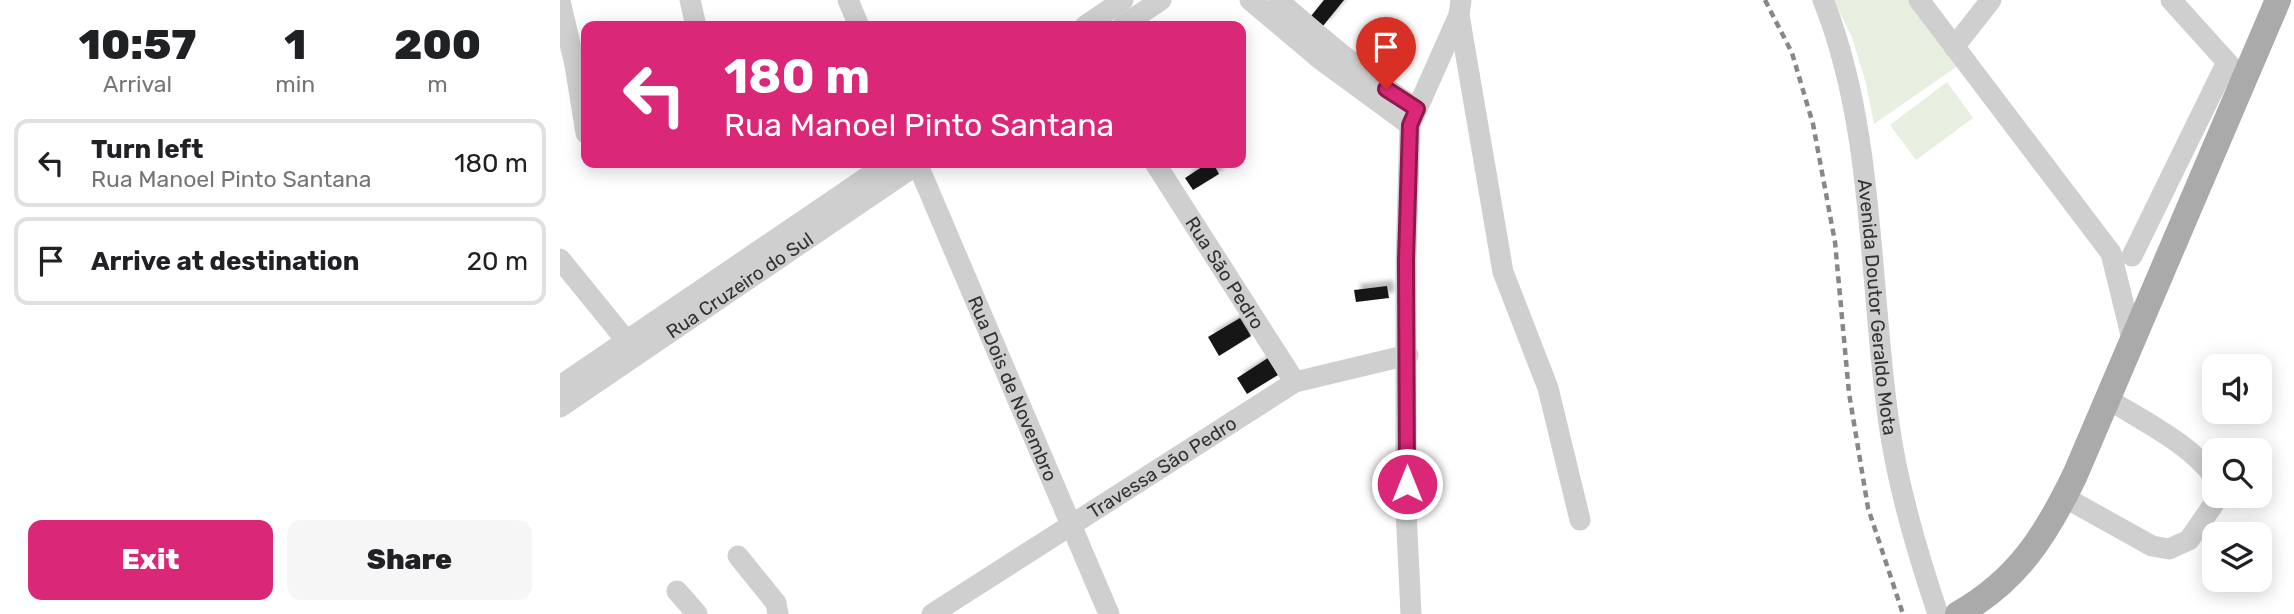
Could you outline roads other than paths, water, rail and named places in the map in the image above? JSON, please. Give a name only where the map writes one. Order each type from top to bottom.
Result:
[{"type":"main road","points":[[1958,614],[2001,583],[2027,557],[2052,521],[2108,399],[2187,212],[2235,71],[2261,41],[2278,0]]},
{"type":"street","points":[[690,0],[695,21]]},
{"type":"street","points":[[848,0],[857,21]]},
{"type":"street","points":[[1093,21],[1124,0]]},
{"type":"street","points":[[1130,21],[1161,0]]},
{"type":"street","points":[[1250,0],[1321,59],[1413,117]]},
{"type":"street","points":[[1278,0],[1332,48],[1386,89],[1413,117]]},
{"type":"street","name":"Avenida Doutor Geraldo Mota","points":[[1823,0],[1842,54],[1853,103],[1864,181],[1889,425],[1913,533],[1938,614]]},
{"type":"street","points":[[1919,0],[2121,254],[2132,339]]},
{"type":"street","points":[[1954,47],[1991,0]]},
{"type":"street","points":[[2121,254],[2160,200],[2235,71],[2171,0]]},
{"type":"street","points":[[560,1],[581,102]]},
{"type":"street","points":[[1411,614],[1406,510],[1406,260],[1413,117],[1460,8]]},
{"type":"street","points":[[1460,8],[1503,272],[1548,388],[1580,520]]},
{"type":"street","name":"Rua Cruzeiro do Sul","points":[[780,247],[882,168]]},
{"type":"street","name":"Rua Cruzeiro do Sul","points":[[560,386],[632,347],[780,247],[910,168]]},
{"type":"street","name":"Rua Dois de Novembro","points":[[920,168],[1109,614]]},
{"type":"street","name":"Rua São Pedro","points":[[1158,168],[1294,382]]},
{"type":"street","points":[[2160,200],[2187,212]]},
{"type":"street","points":[[2121,254],[2167,260]]},
{"type":"street","points":[[560,259],[632,347]]},
{"type":"street","name":"Rua Cruzeiro do Sul","points":[[560,407],[632,347]]},
{"type":"street","name":"Travessa São Pedro","points":[[932,614],[1294,382],[1408,355]]},
{"type":"street","points":[[2108,399],[2177,443],[2202,465]]},
{"type":"street","points":[[2064,497],[2152,546],[2169,549],[2189,540],[2211,508]]},
{"type":"street","points":[[738,556],[776,603],[778,614]]},
{"type":"street","points":[[677,591],[697,614]]},
{"type":"railway","points":[[1765,0],[1792,53],[1813,124],[1835,242],[1849,393],[1868,508],[1903,614]]}]
